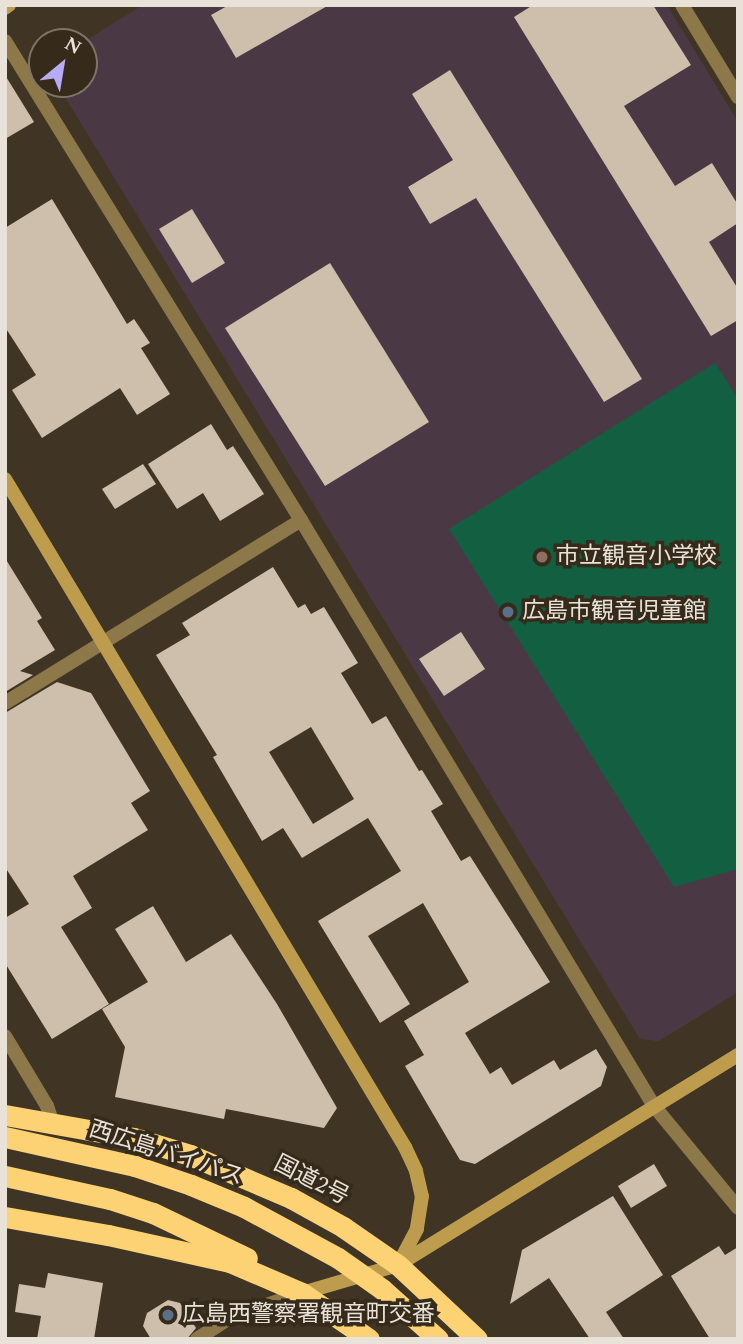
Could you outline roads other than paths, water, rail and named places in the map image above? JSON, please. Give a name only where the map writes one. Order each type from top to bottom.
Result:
[{"type":"highway","name":"国道2号","points":[[5,1115],[134,1138],[190,1155],[242,1176],[342,1227],[398,1265],[477,1339]]},
{"type":"highway","name":"西広島バイパス","points":[[5,1137],[135,1166],[243,1207],[338,1258],[382,1289],[438,1339]]},
{"type":"highway","points":[[5,1176],[69,1189],[153,1213],[191,1228],[230,1248],[369,1339]]},
{"type":"highway","points":[[5,1217],[197,1253],[230,1262],[302,1293]]},
{"type":"street","points":[[682,5],[738,97]]},
{"type":"street","points":[[5,41],[301,520],[654,1106],[738,1208]]},
{"type":"street","points":[[5,479],[405,1147],[416,1171],[422,1196],[417,1229],[398,1265]]},
{"type":"street","points":[[5,703],[106,644],[301,520]]},
{"type":"street","points":[[5,1036],[47,1106],[53,1123]]},
{"type":"street","points":[[197,1339],[232,1317],[398,1265],[738,1055]]},
{"type":"place","name":"市立観音小学校","points":[[542,557]]},
{"type":"place","name":"広島市観音児童館","points":[[508,612]]},
{"type":"place","name":"広島西警察署観音町交番","points":[[168,1315]]}]
